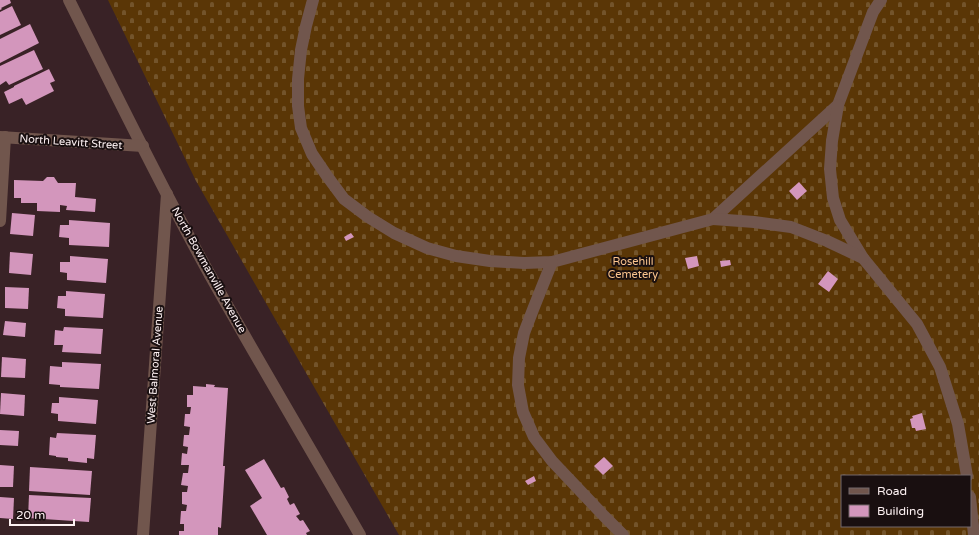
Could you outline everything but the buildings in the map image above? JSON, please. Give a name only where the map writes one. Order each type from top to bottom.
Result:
[{"type":"street","name":"North Bowmanville Avenue","points":[[69,0],[118,99],[214,282],[360,535]]},
{"type":"street","points":[[313,0],[301,50],[298,79],[298,106],[301,128],[312,154],[326,176],[344,199],[368,218],[394,233],[427,248],[456,256],[490,261],[552,262],[713,219],[791,227],[827,241],[863,258]]},
{"type":"street","points":[[881,0],[873,12],[838,105],[832,141],[830,169],[833,198],[840,220],[863,258],[916,324],[940,367],[958,424],[967,475]]},
{"type":"street","points":[[713,219],[838,105]]},
{"type":"street","name":"North Leavitt Street","points":[[3,137],[143,146]]},
{"type":"street","points":[[0,221],[3,137]]},
{"type":"street","name":"West Balmoral Avenue","points":[[143,535],[167,194]]},
{"type":"street","points":[[552,262],[524,334],[519,358],[518,385],[523,412],[534,437],[552,461],[623,535]]},
{"type":"street","points":[[971,507],[974,535]]},
{"type":"green space","name":"Rosehill Cemetery","points":[[108,0],[979,0],[979,535],[399,535],[196,181]]}]
